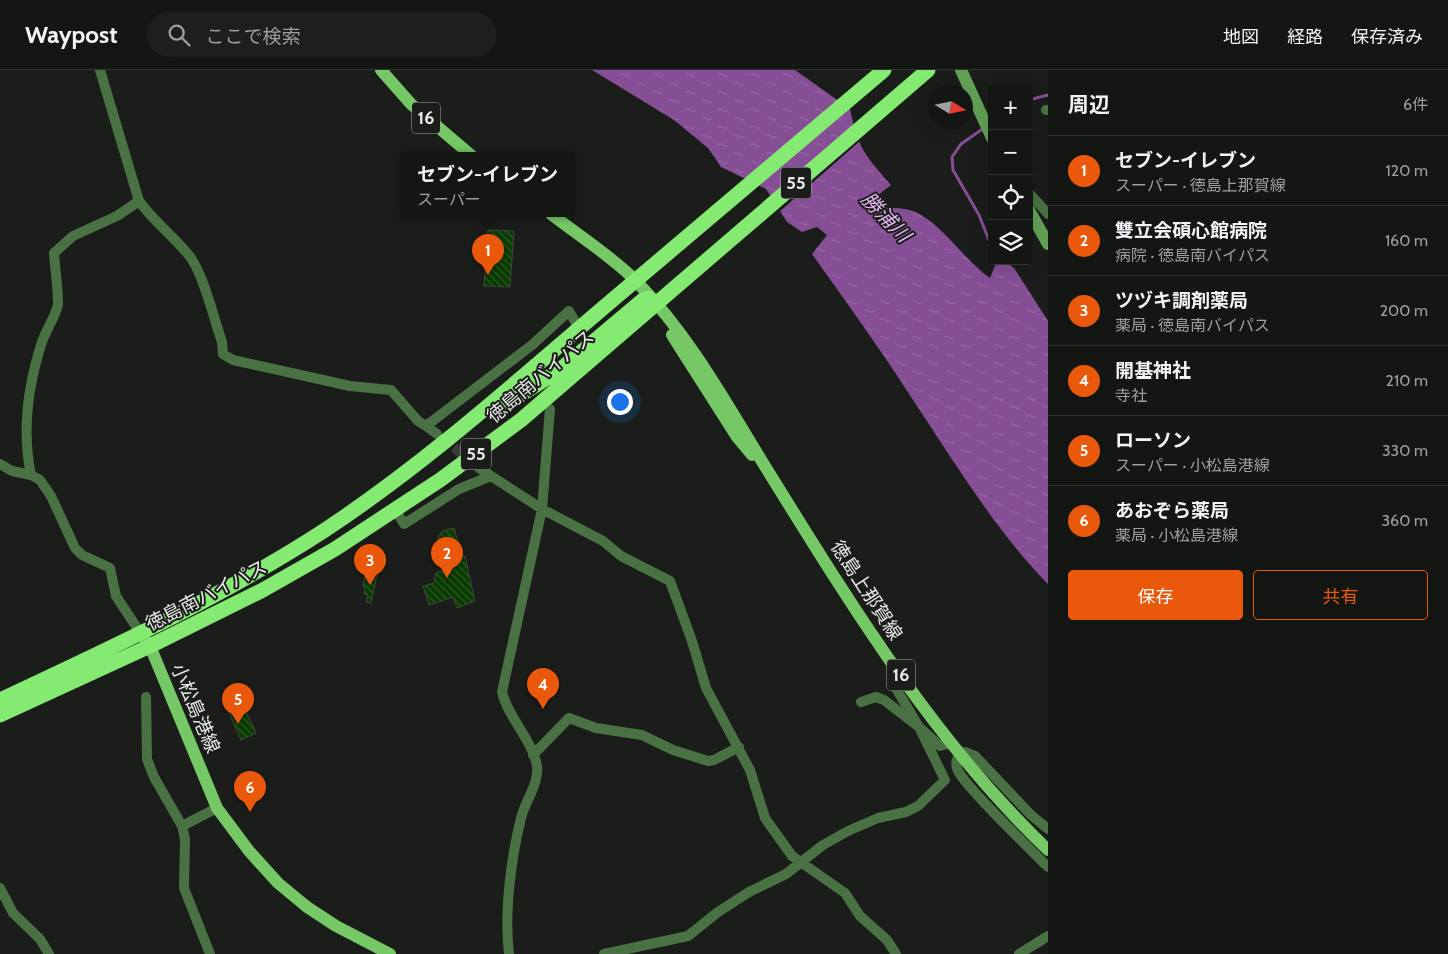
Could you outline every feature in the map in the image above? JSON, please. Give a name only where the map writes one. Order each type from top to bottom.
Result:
[{"type":"highway","name":"徳島南バイパス","points":[[0,715],[146,640],[282,557],[383,489],[470,423],[884,70]]},
{"type":"highway","name":"徳島南バイパス","points":[[0,700],[261,591],[335,549],[396,511],[521,420],[653,301],[928,70]]},
{"type":"highway","points":[[470,423],[505,404],[561,369],[653,301]]},
{"type":"main road","points":[[961,70],[988,130]]},
{"type":"main road","name":"16","points":[[379,72],[411,104],[467,152]]},
{"type":"main road","name":"徳島上那賀線","points":[[544,217],[637,280]]},
{"type":"main road","name":"徳島上那賀線","points":[[554,217],[637,280],[696,353],[775,483],[900,674],[959,754],[1048,850]]},
{"type":"main road","points":[[1033,217],[1048,244]]},
{"type":"main road","name":"小松島港線","points":[[146,640],[217,808],[249,851],[285,889],[307,907],[336,926],[390,954]]},
{"type":"street","points":[[100,70],[139,201],[148,214],[190,258],[197,269],[222,342],[223,354],[233,360],[350,386],[391,390],[418,421],[437,434]]},
{"type":"street","points":[[1033,197],[1048,214]]},
{"type":"street","points":[[31,475],[26,447],[26,431],[36,362],[46,330],[58,305],[54,253],[73,236],[117,216],[139,201]]},
{"type":"street","points":[[426,426],[532,344],[569,311],[580,330]]},
{"type":"street","points":[[509,954],[507,940],[513,858],[522,812],[536,778],[537,767],[533,755],[504,702],[502,692],[542,509],[550,409]]},
{"type":"street","points":[[0,464],[12,471],[31,475],[40,480],[51,496],[75,548],[82,555],[110,568],[116,596],[146,640]]},
{"type":"street","points":[[480,468],[542,509],[603,541],[621,556],[670,580],[692,641],[706,688],[750,770],[765,818],[792,856],[845,893],[860,916],[887,940],[896,954]]},
{"type":"street","points":[[396,511],[404,524],[459,489],[491,476]]},
{"type":"street","points":[[604,954],[688,936],[749,892],[773,882],[823,845],[867,822],[906,812],[918,806],[945,780],[919,726],[894,685],[900,674]]},
{"type":"street","points":[[146,697],[148,759],[154,777],[182,826],[185,839],[184,888],[210,954]]},
{"type":"street","points":[[861,702],[876,697],[884,700],[919,726],[940,746],[950,743]]},
{"type":"street","points":[[533,755],[541,749],[568,718],[596,728],[642,735],[673,750],[708,761],[714,760],[739,747]]},
{"type":"street","points":[[1048,829],[975,756],[964,752],[959,754],[956,760],[958,770],[971,788],[1010,831],[1048,868]]},
{"type":"street","points":[[182,826],[217,808]]},
{"type":"street","points":[[0,888],[13,913],[40,939],[49,954]]},
{"type":"street","points":[[1019,954],[1048,936]]},
{"type":"water","name":"勝浦川","points":[[592,70],[795,70],[850,109],[856,134],[864,151],[891,185],[878,195],[885,207],[910,210],[923,216],[943,232],[990,278],[995,265],[1010,265],[1014,268],[1048,321],[1048,584],[993,519],[863,326],[812,254],[827,235],[817,227],[802,232],[787,222],[766,189],[721,167],[708,148],[674,120]]},
{"type":"pier","points":[[859,138],[860,141],[778,213],[769,198]]},
{"type":"building","points":[[488,230],[514,231],[510,287],[484,286]]},
{"type":"building","points":[[454,528],[462,556],[465,556],[475,601],[457,608],[453,597],[429,605],[423,586],[434,583],[436,573],[446,569],[438,538],[442,531]]},
{"type":"building","points":[[366,568],[378,571],[371,603],[366,602],[368,595],[364,594],[365,588],[363,587]]},
{"type":"building","points":[[243,705],[256,733],[241,740],[228,711]]},
{"type":"waterway","points":[[1033,99],[1048,95]]},
{"type":"waterway","points":[[984,128],[961,144],[952,157],[953,170],[979,215],[988,238]]},
{"type":"tunnel","points":[[442,438],[473,463]]},
{"type":"place","name":"セブン-イレブン","points":[[488,275]]},
{"type":"place","name":"雙立会碩心館病院","points":[[447,578]]},
{"type":"place","name":"ツヅキ調剤薬局","points":[[370,585]]},
{"type":"place","name":"開基神社","points":[[543,709]]},
{"type":"place","name":"ローソン","points":[[238,724]]},
{"type":"place","name":"あおぞら薬局","points":[[250,812]]}]
